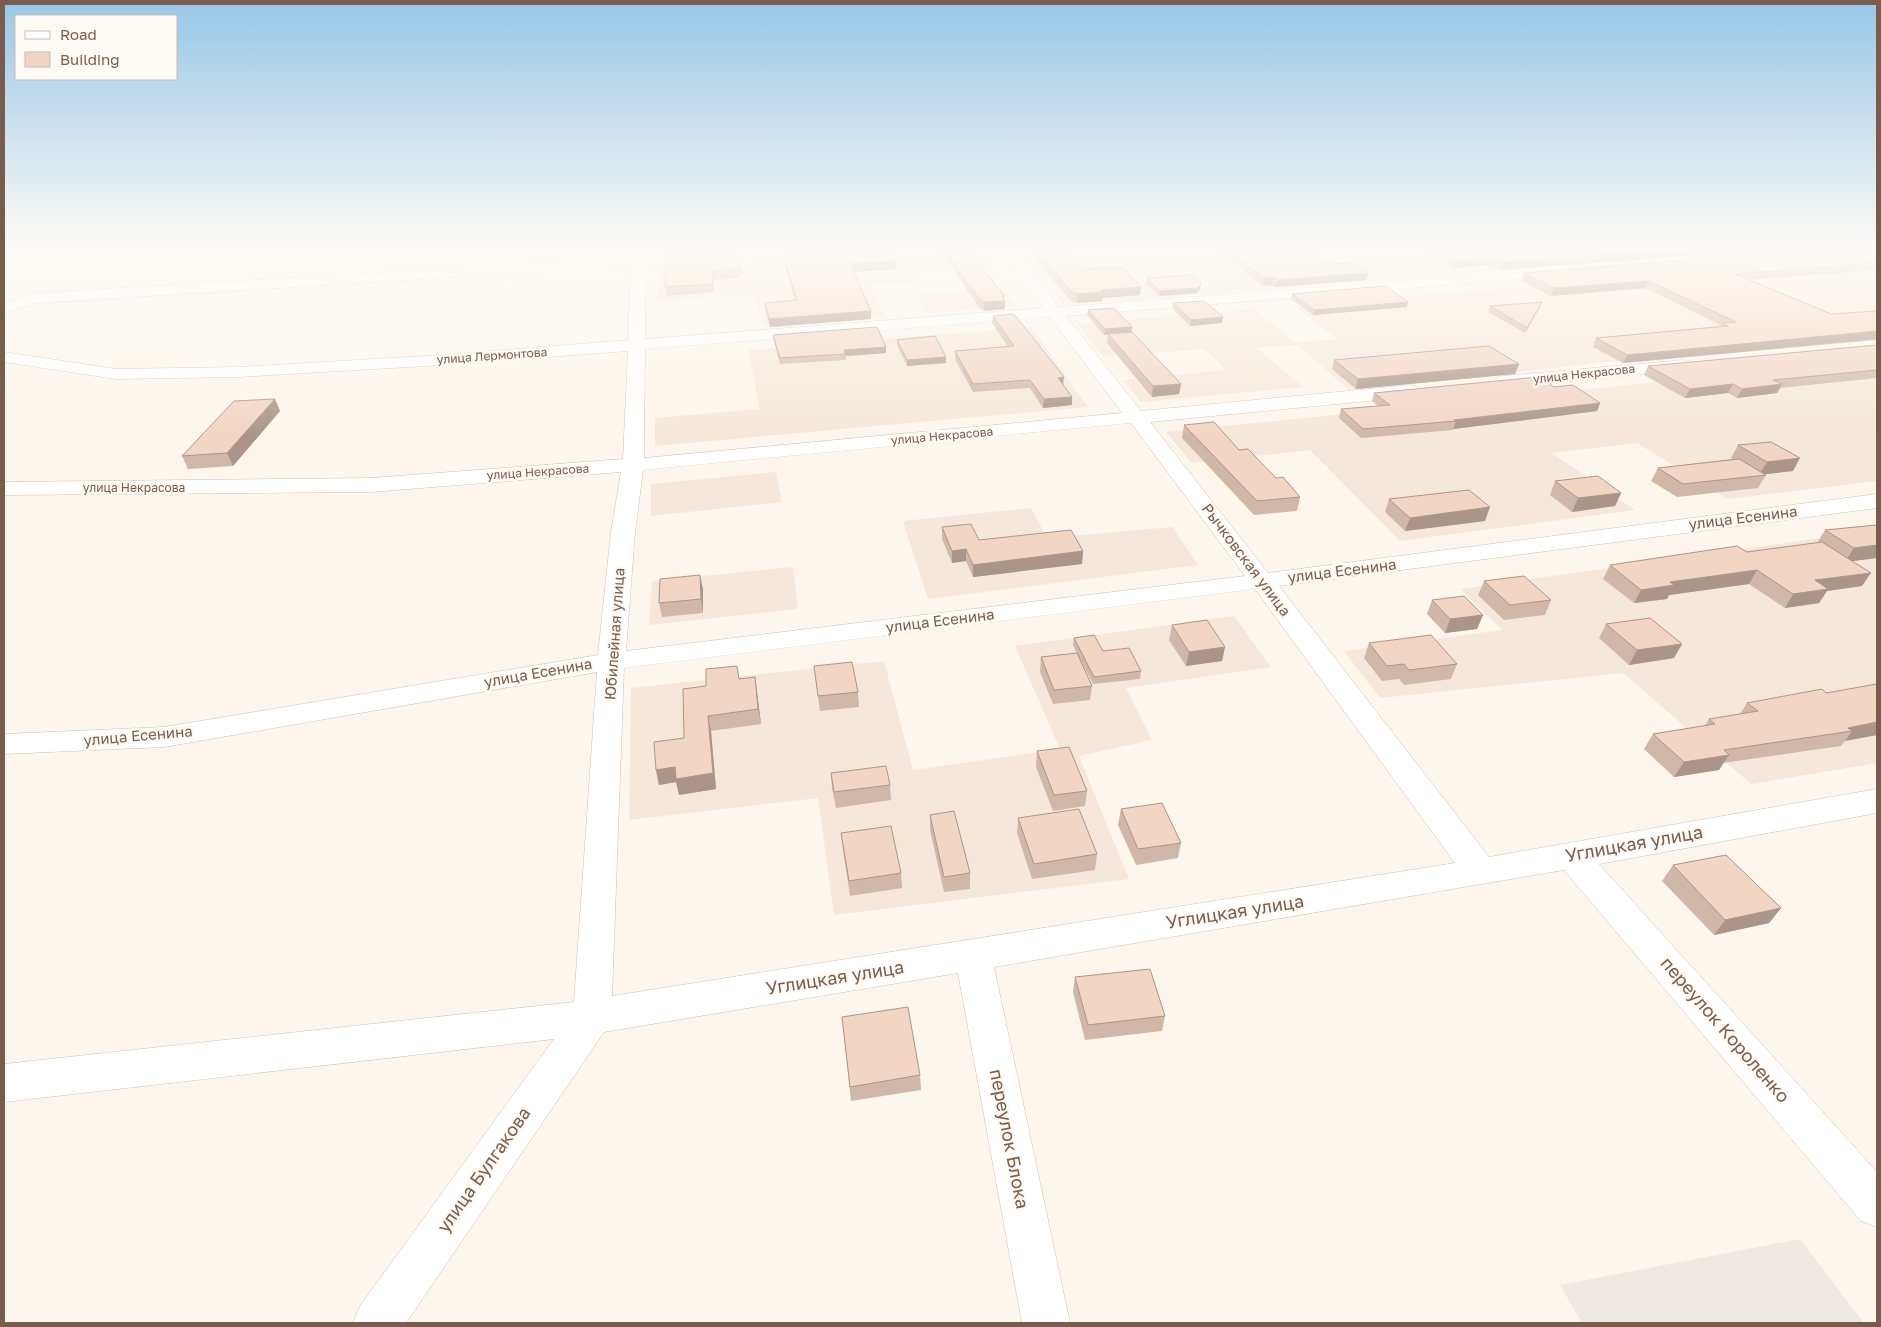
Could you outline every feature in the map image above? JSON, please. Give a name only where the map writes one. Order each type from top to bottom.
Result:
[{"type":"street","name":"Юбилейная улица","points":[[592,1018],[611,661],[623,532],[633,465],[638,313]]},
{"type":"street","name":"улица Лермонтова","points":[[4,357],[116,374],[239,372],[433,361],[1057,313]]},
{"type":"street","name":"Рычковская улица","points":[[1057,313],[1481,872]]},
{"type":"street","name":"улица Некрасова","points":[[1482,384],[1699,363]]},
{"type":"street","name":"улица Некрасова","points":[[4,488],[371,485],[633,465],[1433,389]]},
{"type":"street","name":"улица Есенина","points":[[4,744],[164,737],[611,661],[1262,581],[1877,501]]},
{"type":"street","name":"Углицкая улица","points":[[4,1083],[592,1018],[1481,872],[1877,801]]},
{"type":"street","name":"переулок Короленко","points":[[1572,856],[1877,1205]]},
{"type":"street","name":"переулок Блока","points":[[972,955],[1046,1323]]},
{"type":"street","name":"улица Булгакова","points":[[377,1323],[592,1018]]},
{"type":"shaded area","points":[[760,313],[883,313],[885,316],[764,326]]},
{"type":"shaded area","points":[[1208,313],[1260,313],[1295,342],[1337,339],[1303,313],[1877,313],[1877,333],[1349,390],[1298,345],[1257,348],[1303,387],[1141,402],[1123,380],[1226,370],[1204,349],[1103,357],[1077,324]]},
{"type":"shaded area","points":[[1031,327],[1088,407],[655,446],[655,418],[759,409],[749,350]]},
{"type":"shaded area","points":[[1877,360],[1877,481],[1727,499],[1637,443],[1552,453],[1635,510],[1400,541],[1310,450],[1192,463],[1166,432]]},
{"type":"shaded area","points":[[776,472],[782,502],[651,516],[651,484]]},
{"type":"shaded area","points":[[1031,508],[1047,538],[1172,527],[1198,565],[928,599],[903,521]]},
{"type":"shaded area","points":[[1877,530],[1877,763],[1751,784],[1623,673],[1380,698],[1344,651],[1502,630],[1460,589]]},
{"type":"shaded area","points":[[793,567],[798,609],[649,625],[652,581]]},
{"type":"shaded area","points":[[1234,616],[1271,667],[1126,688],[1152,740],[1079,756],[1129,879],[834,915],[818,798],[629,820],[631,688],[884,661],[913,770],[1060,749],[1015,646]]},
{"type":"shaded area","points":[[1800,1239],[1864,1323],[1582,1323],[1560,1285]]},
{"type":"building","points":[[767,313],[846,313],[769,319]]},
{"type":"building","points":[[1091,313],[1119,313],[1132,327],[1105,329]]},
{"type":"building","points":[[1184,313],[1218,313],[1223,317],[1191,320]]},
{"type":"building","points":[[1502,313],[1536,313],[1527,328]]},
{"type":"building","points":[[1717,313],[1877,313],[1877,331],[1627,355],[1596,338],[1728,326],[1722,323],[1736,322]]},
{"type":"building","points":[[1014,314],[1064,377],[1058,378],[1072,397],[1044,399],[1030,380],[973,384],[955,351],[1014,346],[993,316]]},
{"type":"building","points":[[877,327],[886,347],[844,350],[845,354],[780,358],[773,335]]},
{"type":"building","points":[[1132,332],[1181,384],[1153,386],[1108,334]]},
{"type":"building","points":[[935,336],[946,357],[907,360],[897,340]]},
{"type":"building","points":[[1877,345],[1877,370],[1773,380],[1782,384],[1742,389],[1733,384],[1690,389],[1648,366]]},
{"type":"building","points":[[1489,346],[1519,364],[1358,379],[1334,360]]},
{"type":"building","points":[[1538,377],[1554,387],[1573,385],[1600,403],[1454,420],[1456,421],[1363,429],[1341,409],[1390,405],[1374,393]]},
{"type":"building","points":[[275,399],[227,453],[182,456],[234,401]]},
{"type":"building","points":[[1214,422],[1239,450],[1248,449],[1276,478],[1283,477],[1300,497],[1257,501],[1184,425]]},
{"type":"building","points":[[1771,442],[1800,458],[1767,462],[1738,445]]},
{"type":"building","points":[[1739,459],[1766,475],[1683,484],[1658,468]]},
{"type":"building","points":[[1598,476],[1621,493],[1578,498],[1555,481]]},
{"type":"building","points":[[1469,490],[1490,507],[1410,518],[1389,499]]},
{"type":"building","points":[[971,524],[979,540],[1071,530],[1083,551],[973,565],[966,549],[952,551],[942,527]]},
{"type":"building","points":[[1877,525],[1877,545],[1854,548],[1825,530]]},
{"type":"building","points":[[1822,542],[1871,573],[1815,580],[1828,589],[1793,594],[1757,570],[1670,582],[1674,585],[1641,590],[1610,565],[1737,546],[1747,552]]},
{"type":"building","points":[[700,575],[701,599],[659,603],[660,579]]},
{"type":"building","points":[[1524,576],[1551,600],[1510,605],[1484,581]]},
{"type":"building","points":[[1464,596],[1483,615],[1450,619],[1432,600]]},
{"type":"building","points":[[1650,618],[1682,644],[1637,650],[1606,624]]},
{"type":"building","points":[[1207,620],[1225,647],[1189,652],[1172,625]]},
{"type":"building","points":[[1094,635],[1103,651],[1129,648],[1141,671],[1094,677],[1074,638]]},
{"type":"building","points":[[1431,635],[1457,664],[1409,670],[1404,664],[1387,666],[1369,643]]},
{"type":"building","points":[[1077,653],[1092,686],[1054,690],[1041,657]]},
{"type":"building","points":[[852,662],[858,692],[818,696],[814,666]]},
{"type":"building","points":[[737,666],[739,679],[755,677],[758,709],[708,716],[713,773],[676,779],[675,767],[656,770],[654,742],[684,738],[683,689],[706,686],[706,669]]},
{"type":"building","points":[[1877,684],[1877,722],[1848,728],[1852,731],[1724,750],[1729,755],[1684,762],[1653,734],[1715,724],[1709,719],[1758,711],[1747,703],[1822,689],[1826,693]]},
{"type":"building","points":[[1069,747],[1087,791],[1054,795],[1037,751]]},
{"type":"building","points":[[886,766],[890,785],[834,792],[831,773]]},
{"type":"building","points":[[1162,803],[1181,843],[1138,849],[1121,809]]},
{"type":"building","points":[[1079,809],[1097,854],[1034,864],[1018,818]]},
{"type":"building","points":[[954,811],[970,873],[944,877],[930,815]]},
{"type":"building","points":[[891,826],[901,873],[849,881],[841,833]]},
{"type":"building","points":[[1726,855],[1781,908],[1725,920],[1673,865]]},
{"type":"building","points":[[1150,969],[1165,1016],[1088,1025],[1075,977]]},
{"type":"building","points":[[908,1007],[920,1075],[850,1087],[842,1017]]}]
